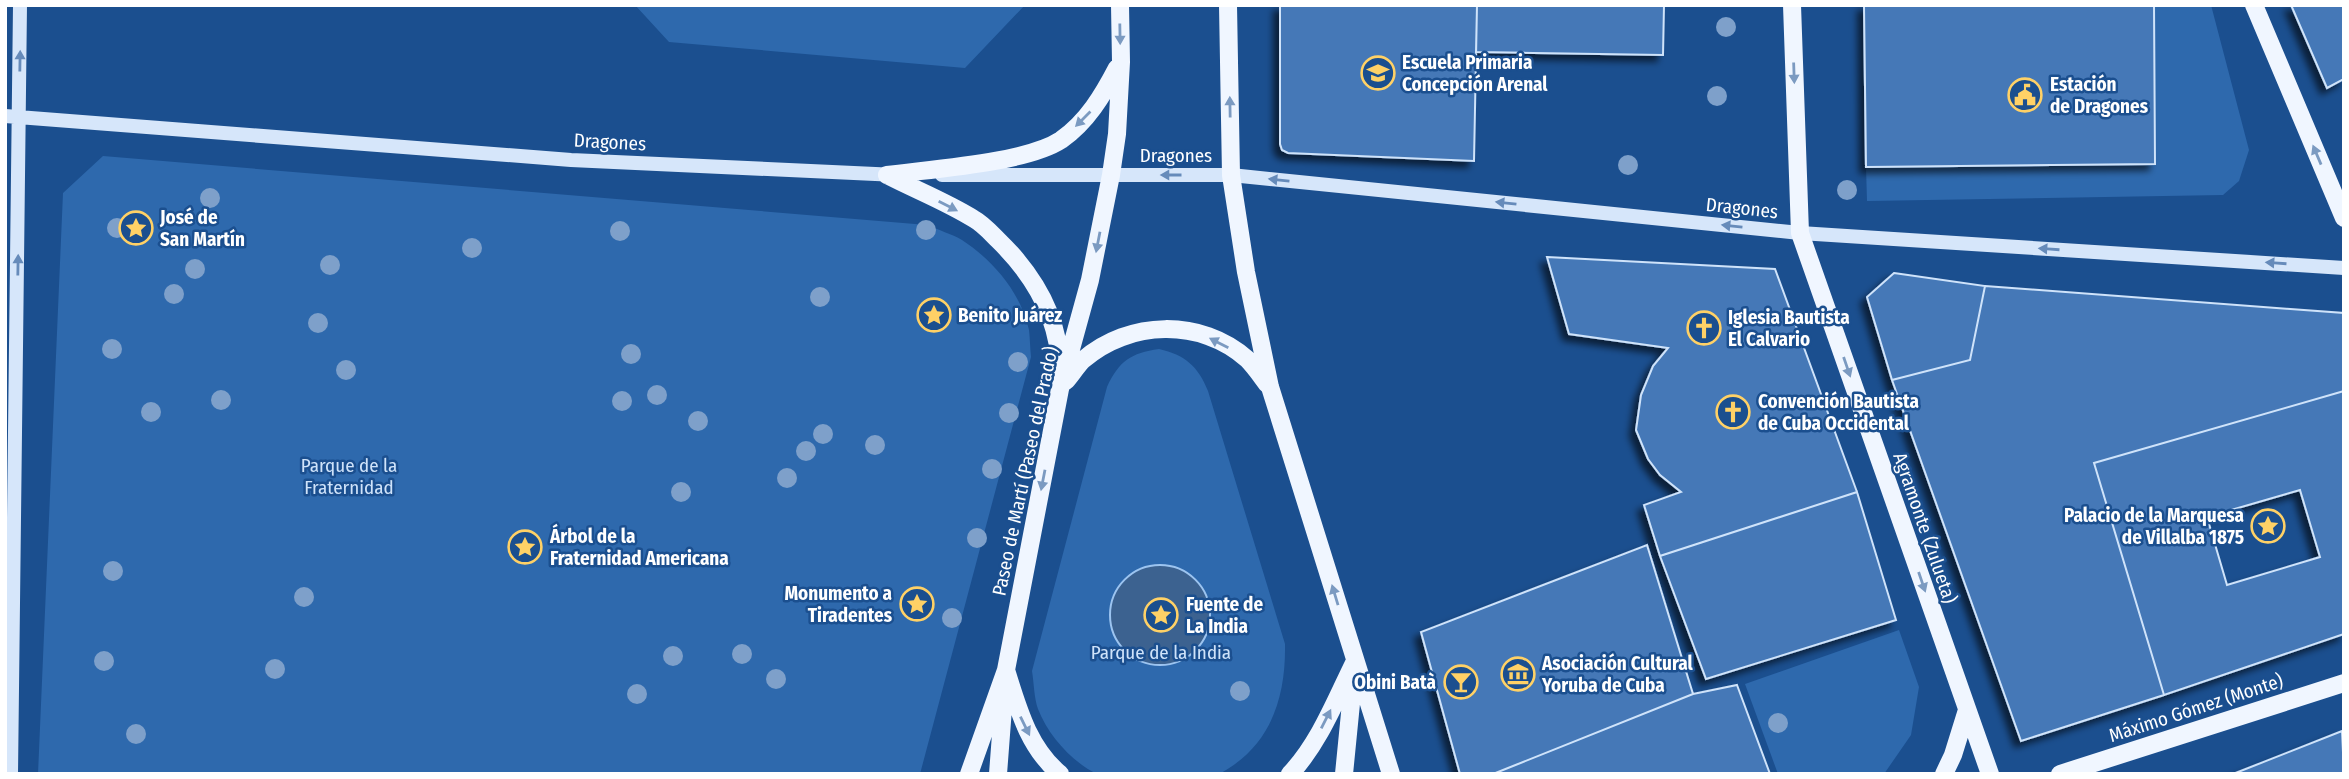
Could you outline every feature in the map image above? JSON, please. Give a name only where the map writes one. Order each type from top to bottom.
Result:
[{"type":"main road","points":[[11,774],[12,117],[20,5]]},
{"type":"main road","name":"Paseo de Martí (Paseo del Prado)","points":[[969,774],[1006,670],[1060,389],[1090,280],[1111,174],[1121,62],[1120,5]]},
{"type":"main road","points":[[1228,5],[1231,175],[1246,272],[1270,387],[1391,774]]},
{"type":"main road","name":"Agramonte (Zulueta)","points":[[1792,5],[1800,233],[1990,774]]},
{"type":"main road","points":[[2254,5],[2344,218]]},
{"type":"main road","points":[[887,175],[1017,156],[1060,141],[1092,110],[1121,62]]},
{"type":"main road","name":"Dragones","points":[[12,117],[571,160],[887,175],[1231,175],[1800,233],[2344,268]]},
{"type":"main road","points":[[887,175],[976,220],[1016,257],[1034,282],[1050,312],[1059,344],[1060,389]]},
{"type":"main road","points":[[1060,389],[1083,361],[1112,341],[1146,329],[1182,330],[1217,340],[1247,359],[1270,387]]},
{"type":"main road","points":[[1290,774],[1304,758],[1322,728],[1355,660]]},
{"type":"main road","points":[[1344,774],[1355,660]]},
{"type":"main road","points":[[998,774],[1006,670]]},
{"type":"main road","points":[[1006,670],[1022,721],[1036,747],[1060,774]]},
{"type":"main road","name":"Máximo Gómez (Monte)","points":[[2060,774],[2344,683]]},
{"type":"main road","points":[[1944,774],[1967,710]]},
{"type":"green space","points":[[635,5],[1025,5],[965,68],[669,42]]},
{"type":"green space","points":[[2154,5],[2211,5],[2249,150],[2239,181],[2223,195],[1867,201],[1866,167],[2155,164]]},
{"type":"green space","name":"Parque de la Fraternidad","points":[[103,156],[927,225],[958,238],[973,248],[995,268],[1020,303],[1029,330],[1031,357],[920,774],[38,774],[63,193]]},
{"type":"green space","name":"Parque de la India","points":[[1159,349],[1190,363],[1208,391],[1285,644],[1285,664],[1278,702],[1263,736],[1237,763],[1219,774],[1097,774],[1062,747],[1042,719],[1032,671],[1107,387],[1116,371],[1127,360]]},
{"type":"green space","points":[[1899,630],[1919,687],[1911,735],[1884,774],[1778,774],[1745,684]]},
{"type":"shaded area","name":"Fuente de La India","points":[[1160,565],[1179,568],[1196,579],[1207,596],[1210,615],[1207,634],[1196,651],[1179,662],[1160,665],[1141,662],[1124,651],[1113,634],[1110,615],[1113,596],[1124,579],[1141,568]]},
{"type":"building","name":"Escuela Primaria Concepción Arenal","points":[[1280,5],[1477,5],[1474,161],[1288,153],[1282,150]]},
{"type":"building","points":[[1477,5],[1664,5],[1663,55],[1476,52]]},
{"type":"building","points":[[1864,5],[2154,5],[2155,164],[1866,167]]},
{"type":"building","points":[[2291,5],[2344,5],[2344,79],[2327,88]]},
{"type":"building","name":"Convención Bautista de Cuba Occidental","points":[[1547,257],[1775,269],[1857,492],[1660,556],[1644,505],[1681,492],[1660,475],[1648,459],[1636,430],[1641,395],[1653,366],[1668,348],[1569,334]]},
{"type":"building","points":[[1894,273],[1985,286],[1970,360],[1892,380],[1867,297]]},
{"type":"building","points":[[1985,286],[2344,313],[2344,391],[2094,463],[2164,695],[2021,741],[1892,380],[1970,360]]},
{"type":"building","points":[[2344,391],[2344,634],[2164,695],[2094,463]],"holes":[[[2300,490],[2320,557],[2227,585],[2207,517]]]},
{"type":"building","points":[[1857,492],[1896,620],[1706,679],[1660,556]]},
{"type":"building","name":"Asociación Cultural Yoruba de Cuba","points":[[1647,545],[1693,694],[1493,774],[1460,774],[1421,632]]},
{"type":"building","points":[[1737,685],[1770,774],[1493,774],[1693,694]]},
{"type":"building","points":[[2342,731],[2344,774],[2233,774]]},
{"type":"place","name":"Escuela Primaria Concepción Arenal","points":[[1378,73]]},
{"type":"place","name":"Estación de Dragones","points":[[2025,95]]},
{"type":"place","name":"José de San Martín","points":[[136,228]]},
{"type":"place","name":"Benito Juárez","points":[[934,315]]},
{"type":"place","name":"Iglesia Bautista El Calvario","points":[[1704,328]]},
{"type":"place","name":"Convención Bautista de Cuba Occidental","points":[[1733,412]]},
{"type":"place","name":"Palacio de la Marquesa de Villalba 1875","points":[[2268,526]]},
{"type":"place","name":"Árbol de la Fraternidad Americana","points":[[525,547]]},
{"type":"place","name":"Monumento a Tiradentes","points":[[917,604]]},
{"type":"place","name":"Fuente de La India","points":[[1161,615]]},
{"type":"place","name":"Asociación Cultural Yoruba de Cuba","points":[[1518,674]]},
{"type":"place","name":"Obini Batà","points":[[1461,682]]}]
